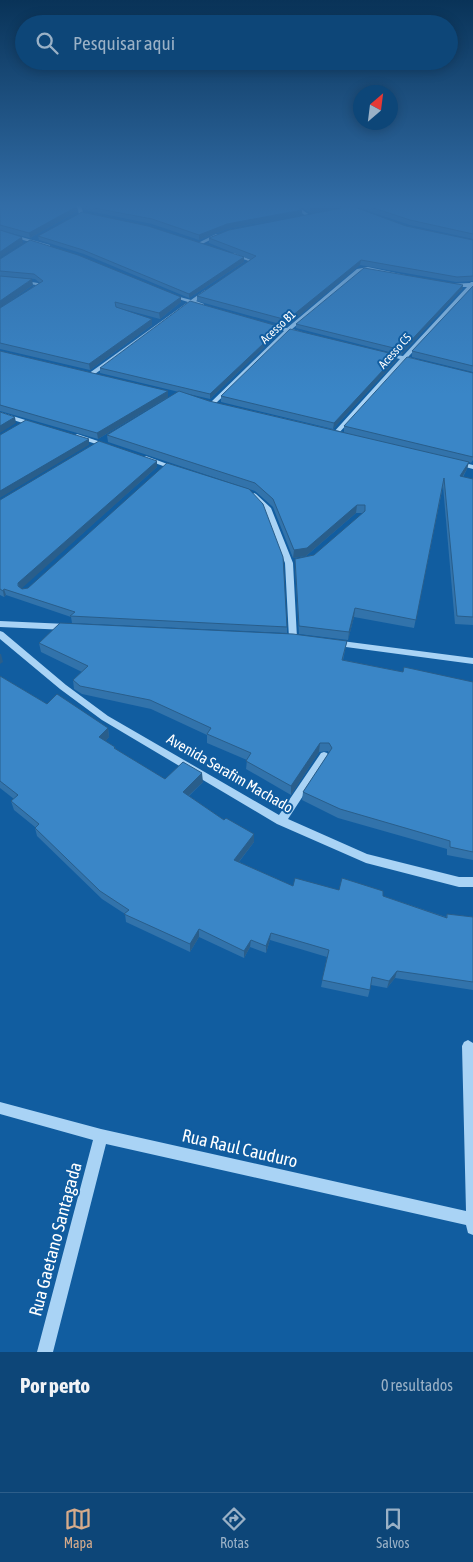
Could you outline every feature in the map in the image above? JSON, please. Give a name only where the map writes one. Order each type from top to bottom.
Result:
[{"type":"street","points":[[236,273],[241,269]]},
{"type":"street","name":"Acesso B1","points":[[211,405],[288,330],[361,269]]},
{"type":"street","name":"Acesso B1","points":[[368,269],[412,277]]},
{"type":"street","points":[[0,278],[38,284],[39,286],[24,296]]},
{"type":"street","points":[[447,284],[473,284]]},
{"type":"street","name":"Acesso C5","points":[[335,434],[473,284]]},
{"type":"street","points":[[90,375],[189,302],[213,287]]},
{"type":"street","points":[[164,292],[207,307]]},
{"type":"street","points":[[152,320],[160,323]]},
{"type":"street","points":[[261,322],[307,334]]},
{"type":"street","points":[[374,351],[421,362]]},
{"type":"street","points":[[81,373],[98,377]]},
{"type":"street","points":[[203,403],[221,407]]},
{"type":"street","points":[[0,414],[23,424],[44,427]]},
{"type":"street","points":[[326,432],[344,436]]},
{"type":"street","points":[[72,435],[116,448]]},
{"type":"street","points":[[90,448],[107,438]]},
{"type":"street","points":[[141,457],[183,471]]},
{"type":"street","points":[[446,461],[473,467]]},
{"type":"street","points":[[159,472],[166,465]]},
{"type":"street","points":[[244,490],[252,493],[267,508],[290,563],[293,638]]},
{"type":"street","points":[[290,563],[299,562]]},
{"type":"street","points":[[0,624],[78,627]]},
{"type":"street","name":"Avenida Serafim Machado","points":[[0,634],[63,687],[105,718],[281,821],[366,858],[459,882],[473,882]]},
{"type":"street","points":[[283,638],[302,639]]},
{"type":"street","points":[[321,642],[473,661]]},
{"type":"street","points":[[281,821],[324,756]]},
{"type":"street","points":[[468,1046],[473,1228]]},
{"type":"street","name":"Rua Raul Cauduro","points":[[0,1108],[101,1136],[473,1220]]},
{"type":"street","name":"Rua Gaetano Santagada","points":[[45,1352],[101,1136]]},
{"type":"building","points":[[0,269],[113,269],[181,297],[159,313],[115,302],[116,307],[152,319],[89,364],[0,343],[0,308],[43,281],[34,274],[0,271]]},
{"type":"building","points":[[129,269],[226,269],[189,294]]},
{"type":"building","points":[[237,269],[350,269],[287,320],[197,296]]},
{"type":"building","points":[[363,269],[463,285],[402,350],[296,324]]},
{"type":"building","points":[[412,269],[473,269],[473,276],[457,277]]},
{"type":"building","points":[[0,276],[32,279],[0,301]]},
{"type":"building","points":[[473,286],[473,366],[412,351]]},
{"type":"building","points":[[190,301],[281,327],[210,394],[100,368]]},
{"type":"building","points":[[290,329],[397,355],[334,423],[221,396]]},
{"type":"building","points":[[0,351],[168,391],[97,433],[0,405]]},
{"type":"building","points":[[407,357],[473,373],[473,457],[344,426]]},
{"type":"building","points":[[179,391],[209,401],[469,462],[460,476],[473,479],[473,617],[457,616],[444,478],[416,620],[355,608],[349,632],[299,626],[295,559],[314,555],[365,511],[365,505],[357,505],[307,548],[294,550],[273,499],[255,483],[107,435]]},
{"type":"building","points":[[0,412],[15,417],[0,426]]},
{"type":"building","points":[[26,420],[89,439],[0,491],[0,435]]},
{"type":"building","points":[[99,441],[157,461],[18,583],[18,586],[22,589],[28,588],[167,463],[249,489],[263,504],[283,557],[287,627],[70,616],[75,612],[0,589],[0,500]]},
{"type":"building","points":[[60,623],[293,634],[347,641],[342,660],[403,672],[404,667],[473,682],[473,852],[450,847],[450,841],[340,809],[303,792],[332,748],[329,743],[320,743],[291,786],[246,761],[251,753],[207,734],[211,728],[150,700],[80,686],[73,680],[88,666],[39,643]]},
{"type":"building","points":[[0,676],[47,704],[57,694],[108,728],[99,737],[165,779],[183,762],[202,773],[183,792],[224,820],[226,818],[254,834],[234,860],[293,886],[295,878],[339,890],[342,878],[383,891],[383,896],[447,918],[447,914],[473,917],[473,982],[397,971],[389,981],[372,977],[370,990],[322,980],[329,950],[271,933],[266,946],[251,940],[244,951],[199,929],[190,944],[124,914],[129,910],[100,891],[35,828],[39,824],[11,801],[18,795],[0,781]]}]
